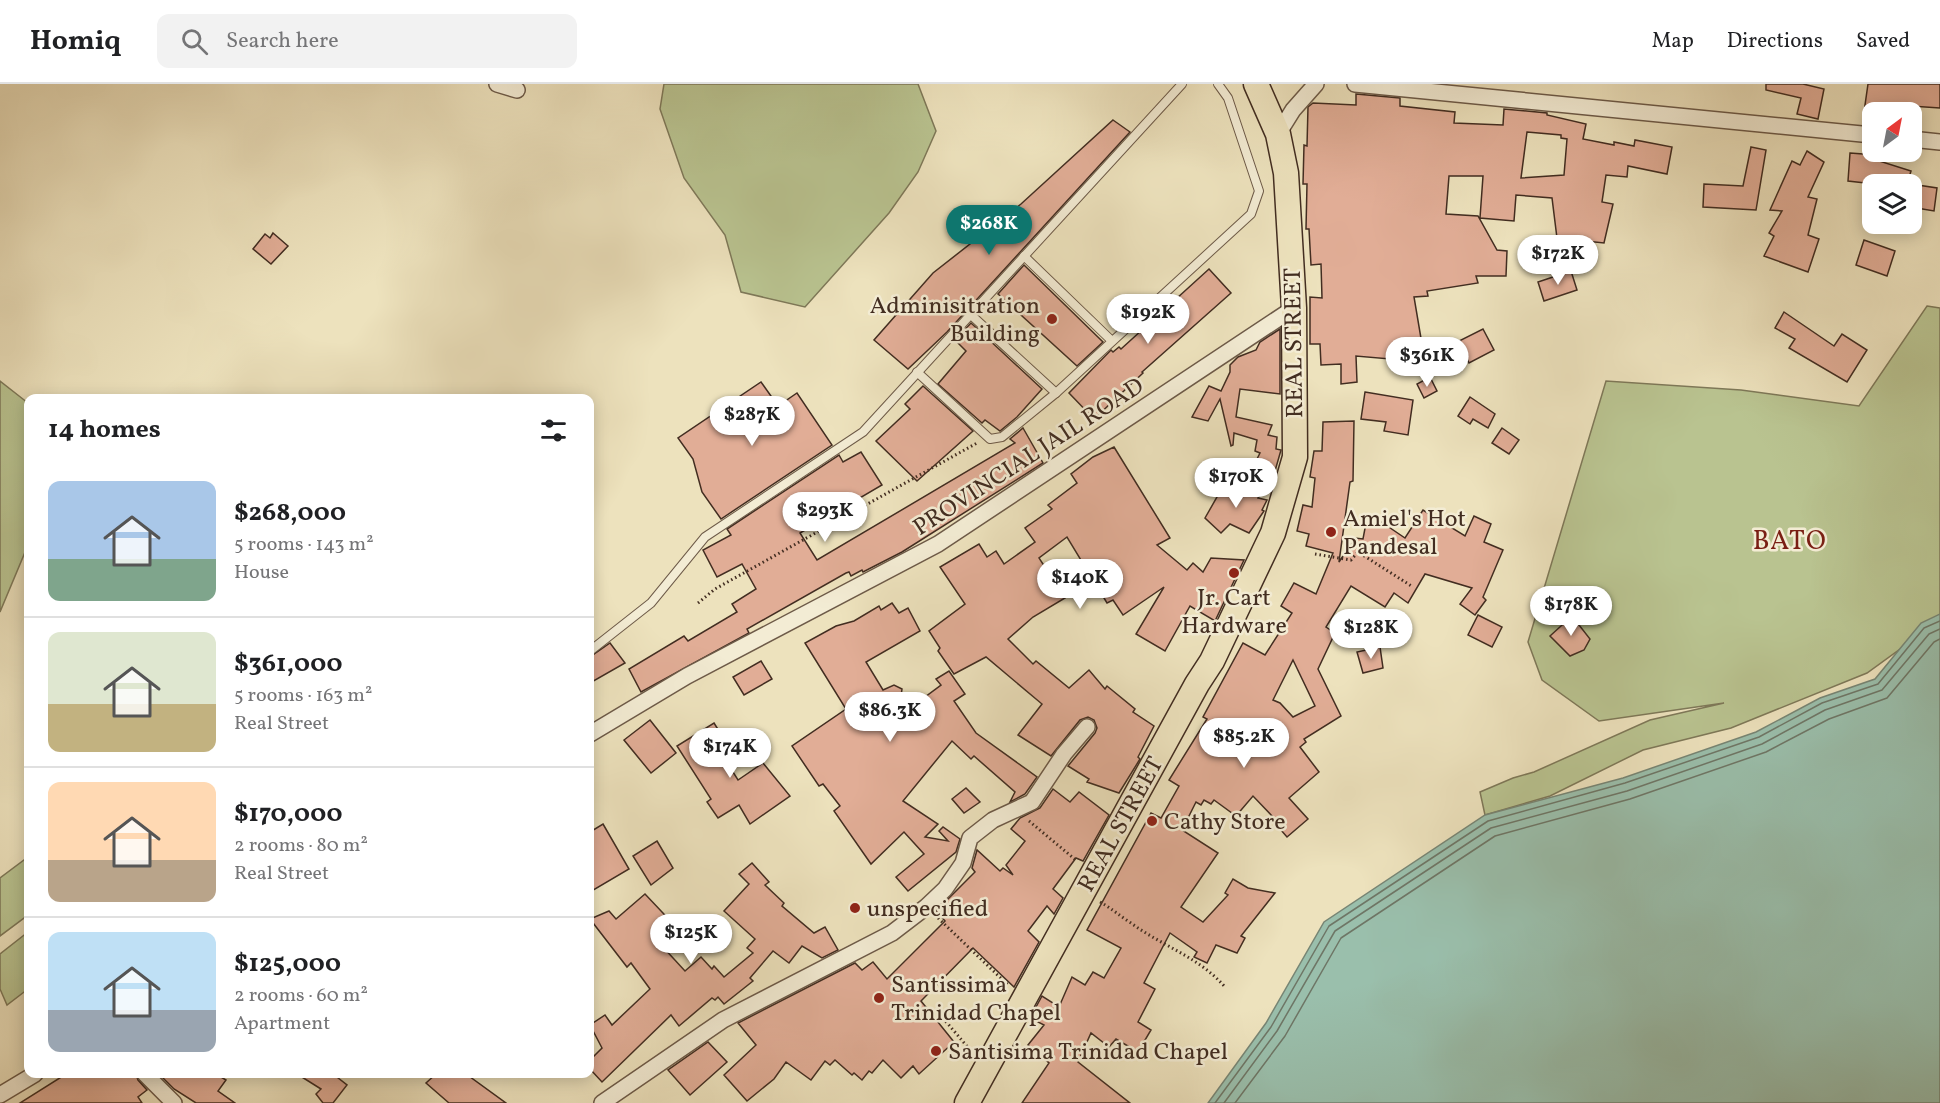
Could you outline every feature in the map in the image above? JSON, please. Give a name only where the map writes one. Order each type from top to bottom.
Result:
[{"type":"main road","name":"REAL STREET","points":[[967,1103],[1197,684],[1212,661],[1273,533],[1295,457],[1294,308],[1286,173],[1278,134],[1256,84]]},
{"type":"street","points":[[497,84],[517,90]]},
{"type":"street","points":[[1278,134],[1293,110],[1316,84]]},
{"type":"street","points":[[1355,84],[1862,134]]},
{"type":"street","points":[[1922,140],[1940,142]]},
{"type":"street","name":"PROVINCIAL JAIL ROAD","points":[[594,732],[687,676],[938,544],[1294,308]]},
{"type":"street","points":[[602,1103],[723,1020],[892,933],[926,907],[945,890],[963,862],[970,838],[993,820],[1032,802],[1064,754],[1087,727]]},
{"type":"street","points":[[0,1095],[28,1078]]},
{"type":"street","points":[[149,1078],[174,1103]]},
{"type":"lane","points":[[594,648],[651,603],[705,537],[863,432],[1182,84]]},
{"type":"lane","points":[[918,372],[990,439],[1002,437],[1056,393],[1251,214],[1259,191],[1228,99],[1218,84]]},
{"type":"lane","points":[[1024,256],[1112,341]]},
{"type":"lane","points":[[970,314],[1056,393]]},
{"type":"path","points":[[698,603],[715,589],[906,480],[973,445],[990,439]]},
{"type":"path","points":[[1315,554],[1351,560],[1359,552],[1413,587]]},
{"type":"path","points":[[1017,810],[1074,860],[1088,882],[1131,924],[1186,954],[1214,974],[1225,987]]},
{"type":"path","points":[[926,907],[1023,1000]]},
{"type":"path","points":[[937,1011],[986,1068]]},
{"type":"shaded area","points":[[664,84],[918,84],[936,131],[918,172],[889,213],[805,307],[741,292],[725,235],[684,178],[660,109]]},
{"type":"shaded area","points":[[1927,306],[1940,308],[1940,620],[1867,673],[1731,728],[1643,750],[1550,796],[1485,815],[1480,792],[1534,772],[1650,720],[1724,703],[1599,721],[1542,680],[1528,642],[1606,381],[1741,390],[1859,406]]},
{"type":"shaded area","points":[[0,381],[24,400],[24,555],[0,612]]},
{"type":"shaded area","points":[[24,860],[24,918],[0,936],[0,878]]},
{"type":"shaded area","points":[[24,935],[24,992],[7,1005],[0,989],[0,954]]},
{"type":"water","points":[[1940,614],[1940,1103],[1208,1103],[1266,1023],[1324,922],[1485,815],[1623,778],[1756,732],[1820,698],[1875,679],[1921,623]]},
{"type":"building","points":[[1766,84],[1803,84],[1824,89],[1818,119],[1797,114],[1801,98],[1766,90]]},
{"type":"building","points":[[1868,84],[1940,84],[1940,108],[1922,107],[1922,102],[1865,102]]},
{"type":"building","points":[[1356,94],[1400,98],[1400,106],[1455,112],[1454,123],[1503,125],[1504,109],[1547,113],[1547,115],[1586,124],[1583,139],[1634,146],[1635,140],[1672,147],[1667,174],[1628,166],[1627,177],[1606,175],[1602,202],[1613,204],[1604,243],[1557,238],[1552,198],[1516,195],[1514,221],[1480,218],[1483,176],[1449,176],[1446,214],[1478,216],[1497,250],[1507,251],[1506,276],[1476,276],[1478,283],[1427,291],[1428,296],[1414,297],[1425,362],[1356,356],[1357,382],[1341,384],[1341,364],[1321,365],[1320,344],[1310,344],[1310,297],[1322,298],[1321,264],[1311,265],[1309,229],[1306,229],[1307,184],[1303,184],[1304,145],[1307,146],[1308,107],[1313,103],[1356,105]],"holes":[[[1527,132],[1561,135],[1561,138],[1567,139],[1564,175],[1521,178]]]},
{"type":"building","points":[[1113,120],[1130,132],[947,332],[908,369],[874,340],[933,273],[1021,204]]},
{"type":"building","points":[[1751,147],[1766,150],[1756,210],[1703,207],[1704,184],[1743,186]]},
{"type":"building","points":[[1807,151],[1824,162],[1808,197],[1817,199],[1808,235],[1819,239],[1808,272],[1764,256],[1774,236],[1769,233],[1782,211],[1770,210],[1792,161],[1800,165]]},
{"type":"building","points":[[1850,153],[1862,154],[1862,162],[1882,162],[1911,171],[1910,174],[1862,174],[1862,183],[1848,181]]},
{"type":"building","points":[[1922,186],[1937,188],[1934,211],[1922,209]]},
{"type":"building","points":[[273,233],[288,246],[271,264],[253,249],[265,234],[270,238]]},
{"type":"building","points":[[1864,240],[1895,251],[1887,276],[1856,265]]},
{"type":"building","name":"Adminisitration Building","points":[[1024,265],[1103,342],[1077,366],[998,294]]},
{"type":"building","points":[[1209,269],[1231,293],[1142,372],[1094,419],[1069,393],[1111,350],[1113,352],[1119,347],[1121,349]]},
{"type":"building","points":[[1571,271],[1577,290],[1544,301],[1538,282]]},
{"type":"building","points":[[1784,312],[1834,346],[1842,334],[1867,350],[1847,382],[1789,348],[1795,339],[1775,328]]},
{"type":"building","points":[[971,323],[1042,389],[1017,417],[1000,431],[985,420],[982,423],[938,384],[966,351],[955,340]]},
{"type":"building","points":[[1280,329],[1280,394],[1240,389],[1236,417],[1272,425],[1268,435],[1277,437],[1276,449],[1281,450],[1275,471],[1253,467],[1260,453],[1255,451],[1257,440],[1234,433],[1231,446],[1220,399],[1208,421],[1192,417],[1209,386],[1221,391],[1230,372],[1230,365],[1238,357],[1256,350],[1260,342]]},
{"type":"building","points":[[1483,329],[1494,350],[1469,363],[1459,341]]},
{"type":"building","points":[[1430,377],[1437,391],[1424,398],[1417,384]]},
{"type":"building","points":[[761,382],[778,406],[797,393],[832,445],[721,519],[702,492],[693,459],[678,438]]},
{"type":"building","points":[[923,386],[973,431],[917,481],[876,441],[910,409],[905,404]]},
{"type":"building","points":[[1365,392],[1413,400],[1408,435],[1384,431],[1386,422],[1361,419]]},
{"type":"building","points":[[1470,397],[1495,414],[1488,428],[1473,419],[1470,424],[1458,416]]},
{"type":"building","points":[[1354,421],[1353,481],[1350,482],[1339,562],[1355,538],[1363,539],[1366,523],[1371,515],[1405,538],[1423,510],[1465,536],[1474,516],[1491,524],[1484,542],[1503,550],[1483,597],[1486,600],[1475,615],[1460,604],[1472,588],[1425,574],[1408,603],[1394,593],[1385,607],[1351,586],[1326,627],[1335,633],[1318,669],[1341,716],[1304,739],[1306,742],[1300,747],[1319,772],[1289,798],[1308,819],[1287,837],[1274,822],[1276,820],[1253,796],[1236,816],[1214,800],[1211,804],[1204,800],[1201,805],[1196,802],[1182,830],[1218,853],[1181,907],[1203,922],[1228,895],[1225,893],[1233,879],[1248,888],[1275,893],[1241,936],[1245,938],[1237,953],[1216,945],[1207,963],[1194,957],[1197,952],[1170,933],[1144,983],[1155,989],[1138,1022],[1151,1030],[1138,1052],[1116,1039],[1109,1047],[1091,1033],[1078,1062],[1130,1103],[1022,1103],[1049,1063],[1028,1045],[1044,1025],[1038,1022],[1042,1013],[1036,1007],[1042,996],[1059,1007],[1072,977],[1085,985],[1093,972],[1104,978],[1121,948],[1087,930],[1151,813],[1161,818],[1179,786],[1169,780],[1207,719],[1203,717],[1243,643],[1265,655],[1292,613],[1281,606],[1294,583],[1316,594],[1333,553],[1306,546],[1309,534],[1297,531],[1303,505],[1312,507],[1315,478],[1310,477],[1314,451],[1322,451],[1323,422]],"holes":[[[1293,660],[1315,706],[1293,717],[1280,703],[1273,700]]]},
{"type":"building","points":[[1023,428],[1043,463],[902,552],[863,572],[862,570],[851,576],[849,572],[846,573],[747,629],[749,633],[641,692],[629,669],[684,636],[688,641],[737,612],[732,604],[756,589],[742,564],[717,577],[703,550],[731,535],[727,529],[839,455],[843,462],[861,452],[882,485],[800,533],[817,560],[1015,443],[1010,439]]},
{"type":"building","points":[[1502,428],[1519,440],[1509,454],[1492,443]]},
{"type":"building","points":[[1114,447],[1170,538],[1157,545],[1187,570],[1193,563],[1203,572],[1211,558],[1244,560],[1215,621],[1190,606],[1165,651],[1136,634],[1164,587],[1123,615],[1113,600],[1107,603],[1067,537],[1039,558],[1065,598],[1033,617],[1008,639],[1033,664],[1036,661],[1069,688],[1089,670],[1105,689],[1107,686],[1135,709],[1133,712],[1154,726],[1138,757],[1140,759],[1119,793],[1087,782],[1089,779],[1068,766],[1095,733],[1097,728],[1094,720],[1088,717],[1080,720],[1051,756],[1018,735],[1042,704],[986,657],[954,674],[938,651],[940,648],[929,631],[965,604],[940,567],[979,544],[987,557],[996,551],[1004,564],[1035,542],[1025,528],[1052,509],[1048,505],[1077,483],[1071,474],[1093,457]]},
{"type":"building","points":[[1225,483],[1261,493],[1258,498],[1267,500],[1262,510],[1264,511],[1249,533],[1230,524],[1221,533],[1205,518]]},
{"type":"building","points":[[892,603],[899,613],[908,608],[920,631],[866,662],[883,690],[894,685],[902,689],[898,717],[941,685],[936,679],[949,671],[965,694],[954,701],[976,733],[1037,777],[1025,794],[1010,802],[1015,792],[974,756],[971,759],[952,741],[903,801],[938,824],[925,837],[948,841],[939,831],[943,827],[960,839],[956,852],[908,891],[896,877],[924,854],[904,832],[871,864],[834,811],[840,806],[823,784],[819,786],[792,746],[846,709],[805,643],[836,626],[854,621],[879,606],[881,610]]},
{"type":"building","points":[[1478,615],[1502,627],[1492,647],[1468,635]]},
{"type":"building","points":[[1572,616],[1590,639],[1584,650],[1570,656],[1550,636]]},
{"type":"building","points":[[610,643],[625,663],[594,681],[594,654]]},
{"type":"building","points":[[1380,647],[1383,668],[1363,673],[1357,652]]},
{"type":"building","points":[[761,661],[772,679],[744,695],[733,677]]},
{"type":"building","points":[[650,720],[676,753],[651,773],[624,740]]},
{"type":"building","points":[[714,723],[724,739],[716,745],[738,780],[763,763],[790,796],[750,824],[739,805],[718,818],[707,802],[711,799],[677,746]]},
{"type":"building","points":[[966,788],[980,802],[964,813],[952,799]]},
{"type":"building","points":[[1053,789],[1070,802],[1079,792],[1109,815],[1083,861],[1076,858],[1053,889],[1063,898],[1054,914],[1047,906],[1028,931],[1039,942],[1014,987],[973,948],[921,1001],[954,1042],[919,1074],[913,1066],[901,1078],[883,1060],[872,1073],[869,1071],[862,1080],[854,1073],[852,1075],[835,1060],[830,1065],[825,1061],[811,1080],[786,1062],[774,1079],[747,1101],[724,1075],[756,1045],[738,1023],[855,963],[862,970],[873,962],[887,979],[945,921],[936,911],[975,872],[972,868],[977,850],[1000,871],[1003,868],[1013,875],[1006,865],[1025,841],[1011,829],[1020,818],[1040,808]]},
{"type":"building","points":[[603,824],[629,869],[594,890],[594,830]]},
{"type":"building","points":[[657,841],[673,868],[651,885],[633,856]]},
{"type":"building","points":[[752,863],[769,882],[765,885],[784,903],[782,906],[814,933],[825,927],[838,950],[822,958],[802,946],[789,963],[773,951],[750,978],[753,981],[724,1004],[718,997],[715,1000],[712,998],[679,1026],[671,1015],[602,1082],[594,1073],[594,1056],[602,1048],[594,1033],[594,1022],[605,1015],[612,1025],[650,989],[631,963],[627,967],[594,924],[594,917],[609,911],[616,919],[645,894],[679,930],[662,946],[685,971],[701,957],[712,969],[714,966],[724,977],[753,953],[747,948],[755,939],[724,911],[749,884],[739,874]]},
{"type":"building","points":[[708,1042],[727,1062],[690,1095],[668,1070]]},
{"type":"building","points":[[60,1078],[137,1078],[147,1090],[138,1097],[142,1103],[20,1103]]},
{"type":"building","points":[[163,1078],[223,1078],[226,1080],[218,1091],[235,1103],[196,1103],[174,1089]]},
{"type":"building","points":[[303,1078],[338,1078],[347,1085],[333,1103],[323,1103],[316,1094],[321,1089]]},
{"type":"building","points":[[432,1078],[472,1078],[506,1103],[449,1103],[426,1083]]},
{"type":"place","name":"Adminisitration Building","points":[[1052,319]]},
{"type":"place","name":"Amiel's Hot Pandesal","points":[[1331,532]]},
{"type":"place","name":"Jr. Cart Hardware","points":[[1234,573]]},
{"type":"place","name":"Cathy Store","points":[[1152,821]]},
{"type":"place","name":"unspecified","points":[[855,908]]},
{"type":"place","name":"Santissima Trinidad Chapel","points":[[879,998]]},
{"type":"place","name":"Santisima Trinidad Chapel","points":[[936,1051]]},
{"type":"district","name":"BATO","points":[[1790,540]]}]
